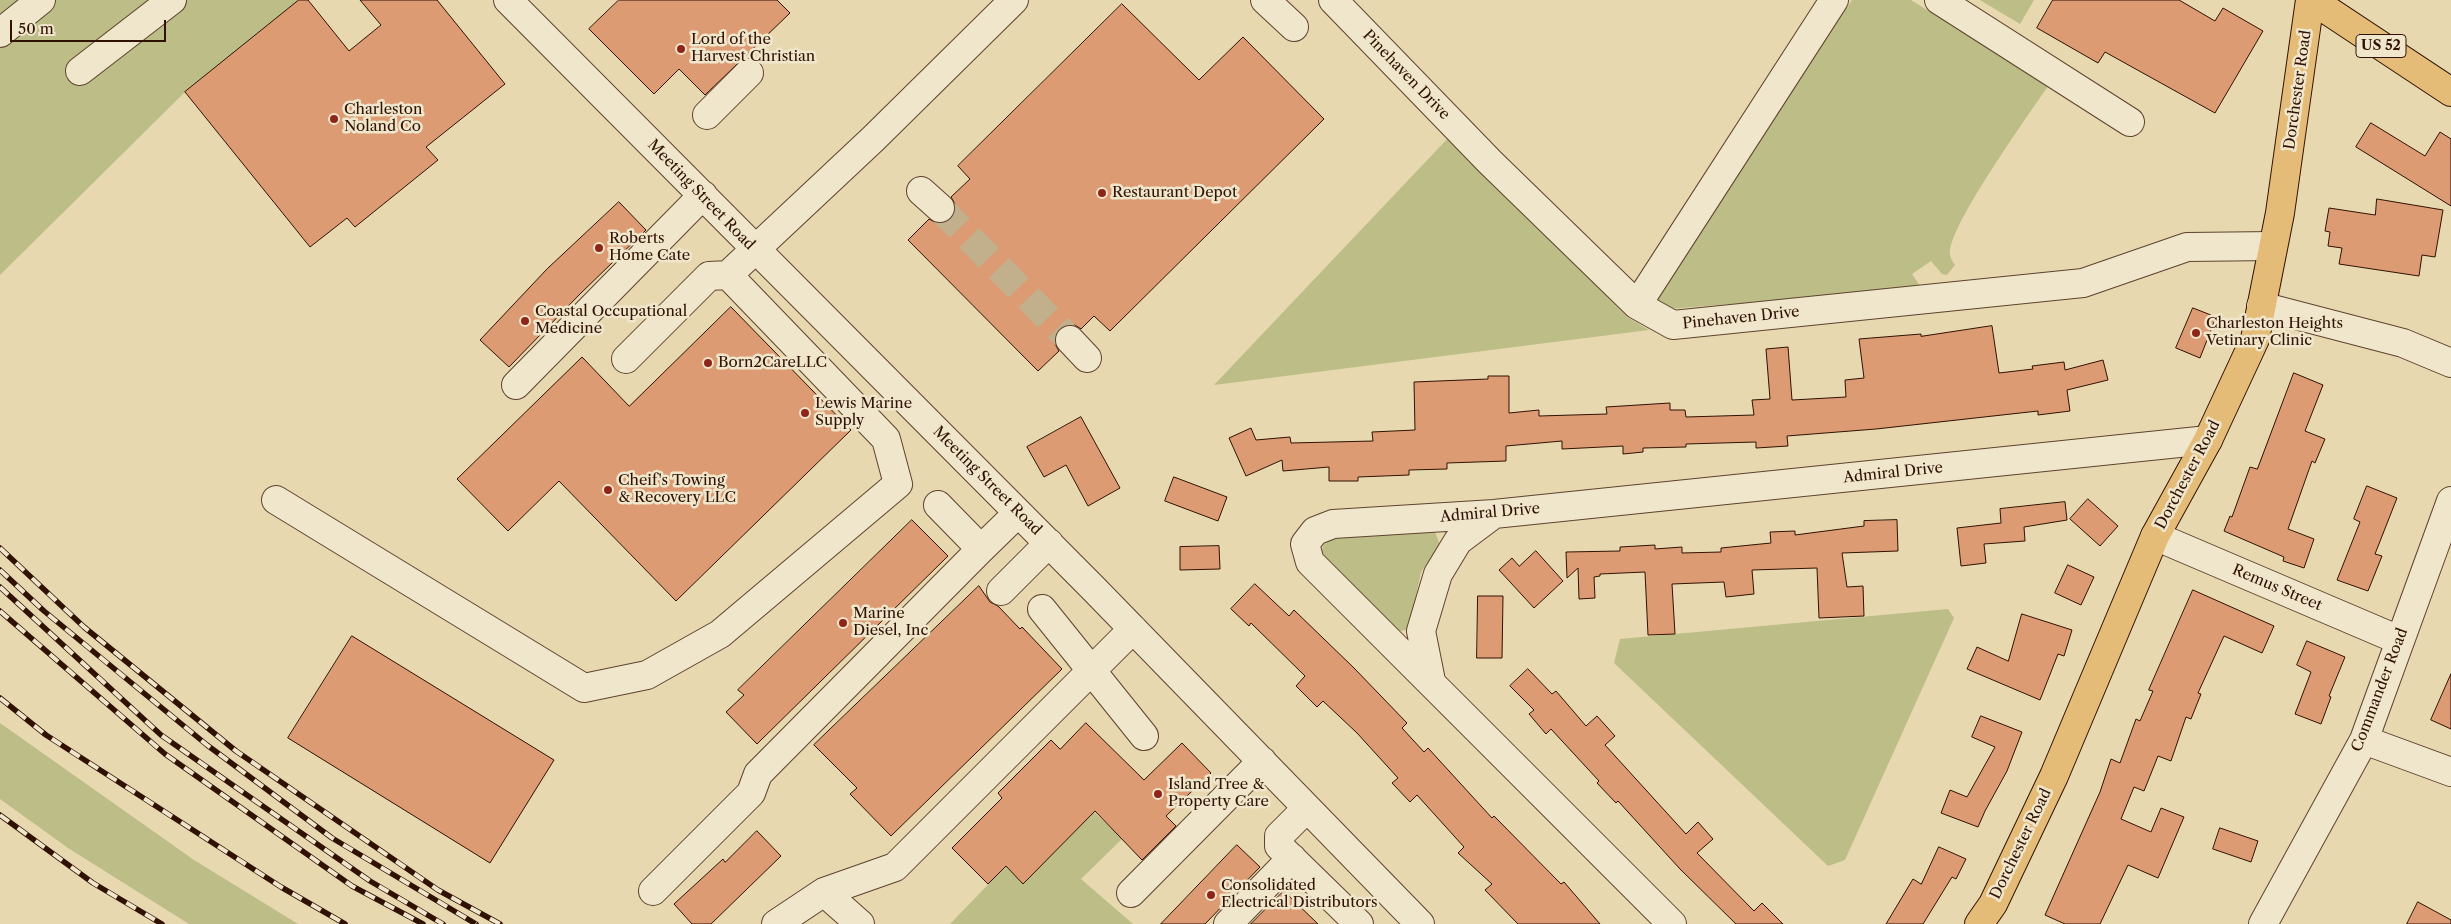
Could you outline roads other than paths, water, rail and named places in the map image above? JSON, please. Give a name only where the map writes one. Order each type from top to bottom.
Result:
[{"type":"main road","name":"US 52","points":[[2311,0],[2451,92]]},
{"type":"main road","name":"Dorchester Road","points":[[1979,924],[1993,904],[2054,776],[2155,536],[2208,440],[2255,339],[2273,246],[2311,0]]},
{"type":"street","points":[[0,33],[41,0]]},
{"type":"street","points":[[80,71],[172,0]]},
{"type":"street","name":"Meeting Street Road","points":[[508,0],[527,10],[755,250],[1049,543],[1419,924]]},
{"type":"street","points":[[626,359],[709,276],[728,275],[873,140],[1014,0]]},
{"type":"street","points":[[1265,0],[1294,27]]},
{"type":"street","name":"Pinehaven Drive","points":[[1333,0],[1490,162],[1637,305],[1673,324],[2083,283],[2187,247],[2273,246]]},
{"type":"street","points":[[1637,305],[1834,0]]},
{"type":"street","points":[[1939,0],[2130,122]]},
{"type":"street","points":[[707,115],[749,73]]},
{"type":"street","points":[[516,385],[703,195]]},
{"type":"street","points":[[276,500],[584,688],[647,675],[720,634],[898,484],[886,439],[728,275]]},
{"type":"street","points":[[2261,306],[2403,342],[2451,364]]},
{"type":"street","points":[[886,439],[916,410]]},
{"type":"street","name":"Admiral Drive","points":[[1672,924],[1310,562],[1306,544],[1315,532],[1333,524],[1494,514],[2208,440]]},
{"type":"street","name":"Commander Road","points":[[2263,924],[2364,740],[2451,501]]},
{"type":"street","points":[[938,505],[981,550]]},
{"type":"street","points":[[653,891],[751,793],[758,774],[1018,513]]},
{"type":"street","points":[[1431,681],[1421,632],[1438,574],[1458,542],[1494,514]]},
{"type":"street","name":"Remus Street","points":[[2155,536],[2399,640]]},
{"type":"street","points":[[1001,591],[1049,543]]},
{"type":"street","points":[[1042,609],[1144,736]]},
{"type":"street","points":[[776,924],[824,892],[895,867],[1133,629]]},
{"type":"street","points":[[2364,740],[2451,772]]},
{"type":"street","points":[[1131,893],[1262,761]]},
{"type":"street","points":[[1307,808],[1279,836],[1279,846],[1359,924]]},
{"type":"street","points":[[1228,924],[1292,858]]},
{"type":"street","points":[[824,892],[860,924]]},
{"type":"tunnel","points":[[940,208],[1070,340]]},
{"type":"railway","points":[[0,548],[84,627],[236,751],[438,890],[500,924]]},
{"type":"railway","points":[[0,570],[44,611],[207,745],[332,838],[476,924]]},
{"type":"railway","points":[[0,587],[161,735],[370,881],[443,924]]},
{"type":"railway","points":[[0,611],[165,754],[352,886],[423,924]]},
{"type":"railway","points":[[0,698],[46,735],[281,887],[345,924]]},
{"type":"railway","points":[[0,815],[93,883],[162,924]]},
{"type":"place","name":"Lord of the Harvest Christian","points":[[681,49]]},
{"type":"place","name":"Charleston Noland Co","points":[[334,119]]},
{"type":"place","name":"Restaurant Depot","points":[[1102,193]]},
{"type":"place","name":"Roberts Home Cate","points":[[599,248]]},
{"type":"place","name":"Coastal Occupational Medicine","points":[[525,321]]},
{"type":"place","name":"Charleston Heights Vetinary Clinic","points":[[2196,333]]},
{"type":"place","name":"Born2CareLLC","points":[[708,363]]},
{"type":"place","name":"Lewis Marine Supply","points":[[805,413]]},
{"type":"place","name":"Cheif's Towing & Recovery LLC","points":[[608,490]]},
{"type":"place","name":"Marine Diesel, Inc","points":[[843,623]]},
{"type":"place","name":"Island Tree & Property Care","points":[[1158,794]]},
{"type":"place","name":"Consolidated Electrical Distributors","points":[[1211,895]]}]
